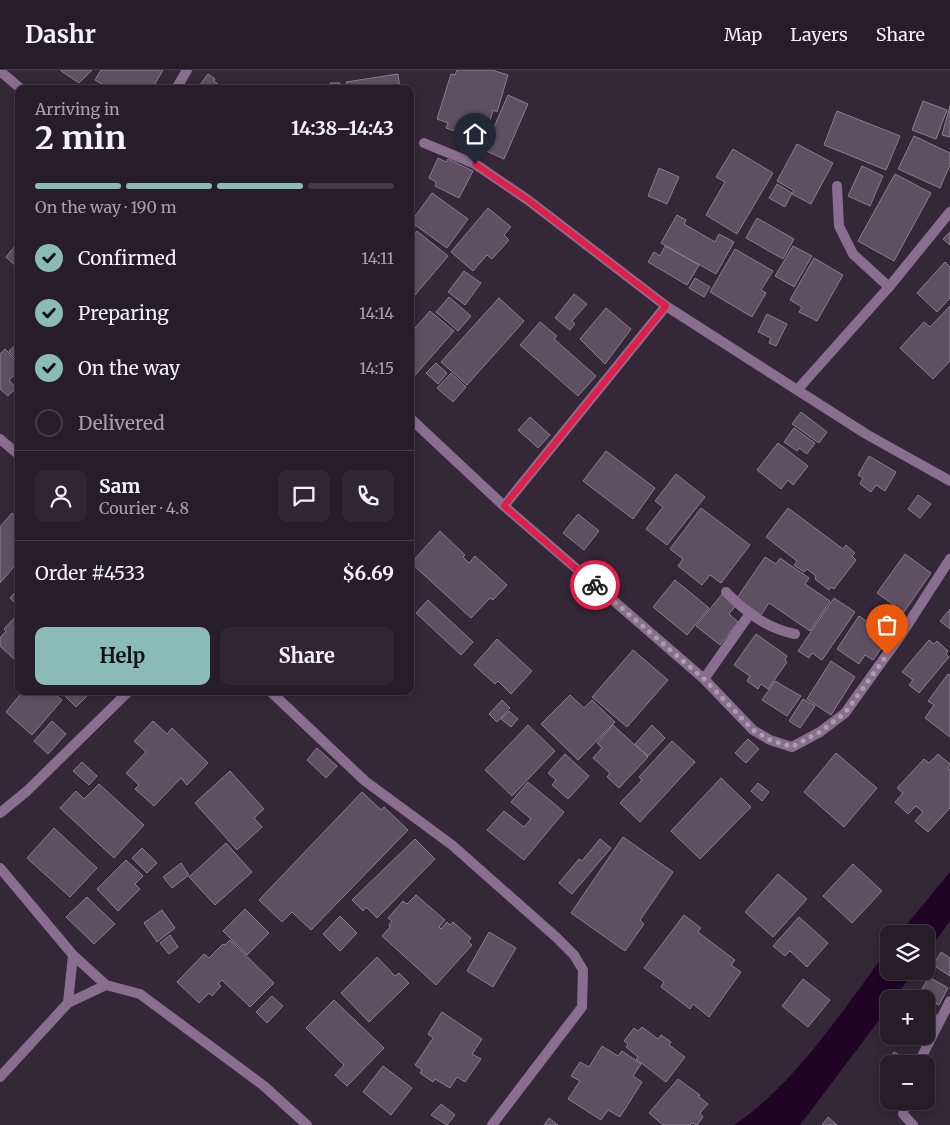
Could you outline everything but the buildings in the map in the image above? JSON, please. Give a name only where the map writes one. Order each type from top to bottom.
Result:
[{"type":"street","points":[[178,85],[186,70]]},
{"type":"street","points":[[0,71],[16,85]]},
{"type":"street","points":[[424,143],[483,169],[528,200],[666,306],[866,434],[950,481]]},
{"type":"street","points":[[837,186],[839,226],[853,254],[889,286]]},
{"type":"street","points":[[798,389],[889,286],[950,212]]},
{"type":"street","points":[[504,506],[666,306]]},
{"type":"street","points":[[414,422],[504,506],[704,679],[753,730],[770,740],[792,747],[820,732],[845,713],[901,636],[950,558]]},
{"type":"street","points":[[0,439],[15,452]]},
{"type":"street","points":[[726,592],[749,615],[781,632],[795,634]]},
{"type":"street","points":[[704,679],[749,615]]},
{"type":"street","points":[[0,812],[27,791],[125,695]]},
{"type":"street","points":[[274,695],[365,781],[452,845],[548,930],[574,955],[583,970],[582,1007],[492,1125]]},
{"type":"street","points":[[0,868],[73,955],[106,985],[140,994],[264,1086],[308,1125]]},
{"type":"street","points":[[68,1003],[73,955]]},
{"type":"street","points":[[0,1077],[68,1003],[106,985]]},
{"type":"street","points":[[923,1055],[950,1001]]},
{"type":"street","points":[[904,1110],[903,1114],[913,1125]]},
{"type":"shaded area","points":[[950,872],[950,921],[935,942],[935,925],[906,925]]},
{"type":"shaded area","points":[[880,960],[880,980],[908,980],[900,990],[880,990],[880,1019],[800,1125],[734,1125],[756,1109],[777,1089],[818,1044]]},
{"type":"way so far","points":[[595,585],[704,679],[753,730],[770,740],[792,747],[820,732],[845,713],[887,655]]},
{"type":"route","points":[[475,164],[528,200],[666,306],[504,506],[595,585]]}]
